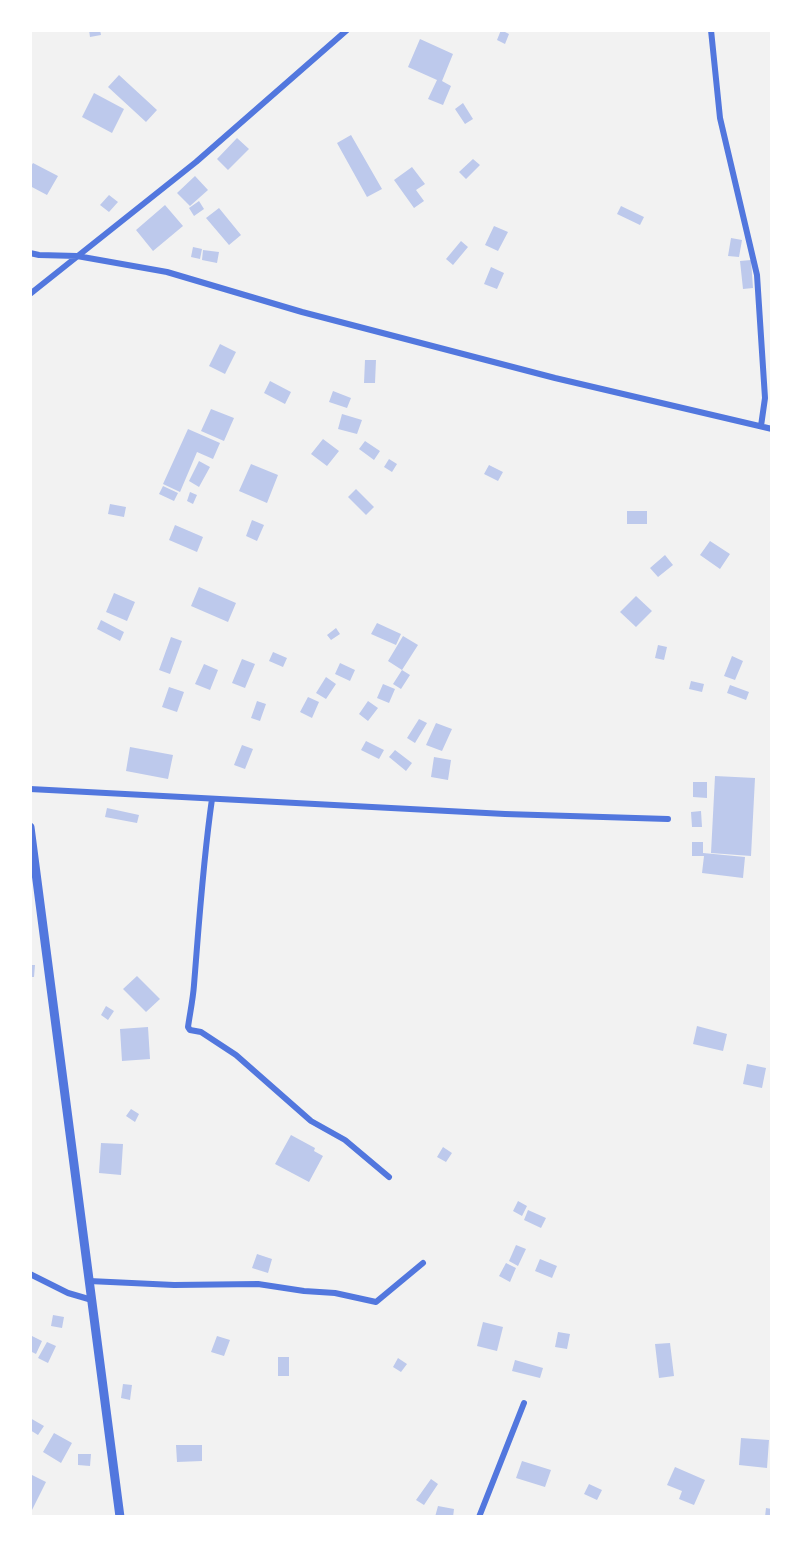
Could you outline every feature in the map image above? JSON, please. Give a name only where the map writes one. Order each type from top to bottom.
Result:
[{"type":"street","points":[[30,294],[196,162],[347,30]]},
{"type":"street","points":[[711,30],[720,118],[757,275],[765,398],[761,426]]},
{"type":"street","points":[[30,254],[77,256],[167,272],[302,312],[555,378],[772,429]]},
{"type":"street","points":[[30,789],[505,814],[668,819]]},
{"type":"street","points":[[212,799],[188,1027],[190,1030],[201,1032],[236,1055],[311,1120],[345,1140],[389,1178]]},
{"type":"street","points":[[30,827],[120,1517]]},
{"type":"street","points":[[89,1281],[174,1285],[258,1284],[335,1293],[376,1302],[423,1263]]},
{"type":"street","points":[[30,1275],[68,1293],[92,1300]]},
{"type":"street","points":[[478,1517],[525,1403]]},
{"type":"building","points":[[89,30],[100,30],[101,35],[90,37]]},
{"type":"building","points":[[501,30],[509,34],[505,44],[497,40]]},
{"type":"building","points":[[420,39],[453,54],[442,81],[451,86],[443,105],[428,99],[437,80],[408,67]]},
{"type":"building","points":[[119,75],[157,110],[146,122],[108,87]]},
{"type":"building","points":[[94,93],[124,109],[112,133],[82,117]]},
{"type":"building","points":[[463,103],[473,119],[465,124],[455,109]]},
{"type":"building","points":[[351,135],[382,189],[367,197],[337,143]]},
{"type":"building","points":[[237,138],[249,149],[228,170],[217,159]]},
{"type":"building","points":[[473,159],[480,165],[466,179],[459,172]]},
{"type":"building","points":[[33,163],[58,176],[47,195],[30,186],[30,168]]},
{"type":"building","points":[[412,167],[425,184],[416,190],[424,201],[414,208],[394,180]]},
{"type":"building","points":[[195,176],[208,190],[190,206],[177,193]]},
{"type":"building","points":[[109,195],[118,202],[109,212],[100,205]]},
{"type":"building","points":[[199,201],[204,209],[194,216],[189,208]]},
{"type":"building","points":[[165,205],[183,226],[153,251],[136,230]]},
{"type":"building","points":[[621,206],[644,217],[640,225],[617,214]]},
{"type":"building","points":[[219,208],[241,235],[229,245],[206,218]]},
{"type":"building","points":[[494,226],[508,232],[498,251],[485,245]]},
{"type":"building","points":[[731,238],[742,240],[739,257],[728,256]]},
{"type":"building","points":[[461,241],[468,247],[453,265],[446,259]]},
{"type":"building","points":[[193,247],[202,249],[200,259],[191,257]]},
{"type":"building","points":[[203,250],[219,252],[217,263],[202,260]]},
{"type":"building","points":[[751,260],[753,288],[743,289],[740,261]]},
{"type":"building","points":[[491,267],[504,273],[497,289],[484,284]]},
{"type":"building","points":[[220,344],[236,352],[225,374],[209,366]]},
{"type":"building","points":[[365,360],[376,360],[375,383],[364,383]]},
{"type":"building","points":[[270,381],[291,392],[285,404],[264,393]]},
{"type":"building","points":[[333,391],[351,398],[347,408],[329,402]]},
{"type":"building","points":[[211,409],[234,418],[224,441],[201,431]]},
{"type":"building","points":[[342,414],[362,420],[357,434],[338,429]]},
{"type":"building","points":[[188,429],[220,443],[213,459],[197,452],[180,492],[163,484]]},
{"type":"building","points":[[323,439],[339,451],[327,466],[311,454]]},
{"type":"building","points":[[365,441],[380,451],[374,460],[359,449]]},
{"type":"building","points":[[389,459],[397,464],[392,472],[384,467]]},
{"type":"building","points":[[199,461],[210,467],[199,487],[189,481]]},
{"type":"building","points":[[251,464],[278,475],[267,503],[239,491]]},
{"type":"building","points":[[489,465],[503,472],[498,481],[484,474]]},
{"type":"building","points":[[163,486],[178,493],[174,501],[159,494]]},
{"type":"building","points":[[356,489],[374,507],[366,515],[348,497]]},
{"type":"building","points":[[190,492],[197,495],[193,504],[187,501]]},
{"type":"building","points":[[110,504],[126,507],[124,517],[108,514]]},
{"type":"building","points":[[627,511],[647,511],[647,524],[627,524]]},
{"type":"building","points":[[252,520],[264,525],[257,541],[246,536]]},
{"type":"building","points":[[175,525],[203,537],[197,552],[169,540]]},
{"type":"building","points":[[710,541],[730,554],[720,569],[700,555]]},
{"type":"building","points":[[665,555],[673,565],[658,577],[650,568]]},
{"type":"building","points":[[199,587],[236,603],[228,622],[191,606]]},
{"type":"building","points":[[114,593],[135,602],[127,621],[106,612]]},
{"type":"building","points":[[636,596],[652,611],[636,627],[620,612]]},
{"type":"building","points":[[101,620],[124,632],[120,641],[97,629]]},
{"type":"building","points":[[377,623],[401,634],[396,645],[371,634]]},
{"type":"building","points":[[336,628],[340,634],[331,640],[327,635]]},
{"type":"building","points":[[403,636],[418,645],[402,670],[388,661]]},
{"type":"building","points":[[171,637],[182,641],[170,674],[159,670]]},
{"type":"building","points":[[658,645],[667,647],[664,660],[655,658]]},
{"type":"building","points":[[273,652],[287,658],[283,667],[269,661]]},
{"type":"building","points":[[732,656],[743,661],[735,680],[724,676]]},
{"type":"building","points":[[242,659],[255,664],[245,688],[232,683]]},
{"type":"building","points":[[340,663],[355,670],[350,681],[335,674]]},
{"type":"building","points":[[204,664],[218,670],[210,690],[195,684]]},
{"type":"building","points":[[402,670],[410,675],[401,689],[393,684]]},
{"type":"building","points":[[326,677],[336,684],[326,699],[316,693]]},
{"type":"building","points":[[691,681],[704,684],[702,692],[689,689]]},
{"type":"building","points":[[383,684],[395,689],[389,703],[377,698]]},
{"type":"building","points":[[730,685],[749,692],[746,700],[727,693]]},
{"type":"building","points":[[169,687],[184,692],[177,712],[162,707]]},
{"type":"building","points":[[308,697],[319,702],[312,718],[300,712]]},
{"type":"building","points":[[257,701],[266,704],[260,721],[251,718]]},
{"type":"building","points":[[368,701],[378,708],[368,721],[359,714]]},
{"type":"building","points":[[419,719],[427,723],[415,743],[407,738]]},
{"type":"building","points":[[436,723],[452,729],[442,751],[426,745]]},
{"type":"building","points":[[366,741],[384,750],[379,759],[361,750]]},
{"type":"building","points":[[242,745],[253,749],[245,769],[234,765]]},
{"type":"building","points":[[130,747],[173,755],[168,779],[126,771]]},
{"type":"building","points":[[395,750],[412,763],[406,771],[389,757]]},
{"type":"building","points":[[434,757],[451,760],[448,780],[431,777]]},
{"type":"building","points":[[715,776],[755,778],[751,856],[711,853]]},
{"type":"building","points":[[693,782],[707,782],[707,798],[693,797]]},
{"type":"building","points":[[107,808],[139,815],[137,823],[105,817]]},
{"type":"building","points":[[701,811],[702,827],[692,827],[691,812]]},
{"type":"building","points":[[692,842],[703,842],[703,853],[745,857],[743,878],[702,873],[704,856],[692,856]]},
{"type":"building","points":[[30,965],[35,965],[34,977],[30,977]]},
{"type":"building","points":[[137,976],[160,999],[146,1012],[123,989]]},
{"type":"building","points":[[106,1006],[114,1011],[108,1020],[101,1015]]},
{"type":"building","points":[[697,1026],[727,1034],[723,1051],[693,1044]]},
{"type":"building","points":[[148,1027],[150,1059],[122,1061],[120,1029]]},
{"type":"building","points":[[747,1064],[766,1068],[762,1088],[743,1084]]},
{"type":"building","points":[[131,1109],[139,1114],[135,1122],[126,1116]]},
{"type":"building","points":[[291,1135],[315,1148],[314,1151],[323,1156],[309,1182],[275,1164]]},
{"type":"building","points":[[101,1143],[123,1144],[121,1175],[99,1173]]},
{"type":"building","points":[[443,1147],[452,1153],[446,1162],[437,1157]]},
{"type":"building","points":[[518,1201],[527,1206],[522,1216],[513,1211]]},
{"type":"building","points":[[528,1210],[546,1218],[541,1228],[524,1220]]},
{"type":"building","points":[[516,1245],[526,1249],[518,1266],[509,1261]]},
{"type":"building","points":[[257,1254],[272,1259],[268,1273],[252,1268]]},
{"type":"building","points":[[540,1259],[557,1266],[552,1278],[535,1271]]},
{"type":"building","points":[[506,1263],[516,1268],[510,1282],[499,1276]]},
{"type":"building","points":[[53,1315],[64,1317],[62,1328],[51,1326]]},
{"type":"building","points":[[483,1322],[503,1327],[497,1351],[477,1346]]},
{"type":"building","points":[[558,1332],[570,1334],[567,1349],[555,1347]]},
{"type":"building","points":[[30,1335],[42,1341],[36,1354],[30,1351]]},
{"type":"building","points":[[217,1336],[230,1340],[224,1356],[211,1352]]},
{"type":"building","points":[[47,1342],[56,1346],[48,1363],[38,1358]]},
{"type":"building","points":[[670,1343],[674,1376],[659,1378],[655,1344]]},
{"type":"building","points":[[278,1357],[289,1357],[289,1376],[278,1376]]},
{"type":"building","points":[[398,1358],[407,1364],[401,1372],[393,1367]]},
{"type":"building","points":[[515,1360],[543,1368],[540,1378],[512,1371]]},
{"type":"building","points":[[123,1384],[132,1385],[130,1400],[121,1398]]},
{"type":"building","points":[[30,1418],[44,1426],[38,1435],[30,1430]]},
{"type":"building","points":[[54,1433],[72,1443],[61,1463],[43,1452]]},
{"type":"building","points":[[741,1438],[769,1440],[767,1468],[739,1465]]},
{"type":"building","points":[[176,1445],[202,1445],[202,1461],[177,1462]]},
{"type":"building","points":[[78,1454],[91,1454],[90,1466],[78,1465]]},
{"type":"building","points":[[522,1461],[551,1470],[545,1487],[516,1478]]},
{"type":"building","points":[[675,1467],[705,1480],[694,1505],[679,1499],[682,1491],[667,1485]]},
{"type":"building","points":[[30,1474],[46,1482],[30,1514]]},
{"type":"building","points":[[431,1479],[438,1484],[424,1505],[416,1500]]},
{"type":"building","points":[[589,1484],[602,1490],[597,1500],[584,1494]]},
{"type":"building","points":[[438,1506],[454,1509],[453,1517],[435,1517]]},
{"type":"building","points":[[766,1508],[772,1509],[772,1517],[765,1517]]}]
